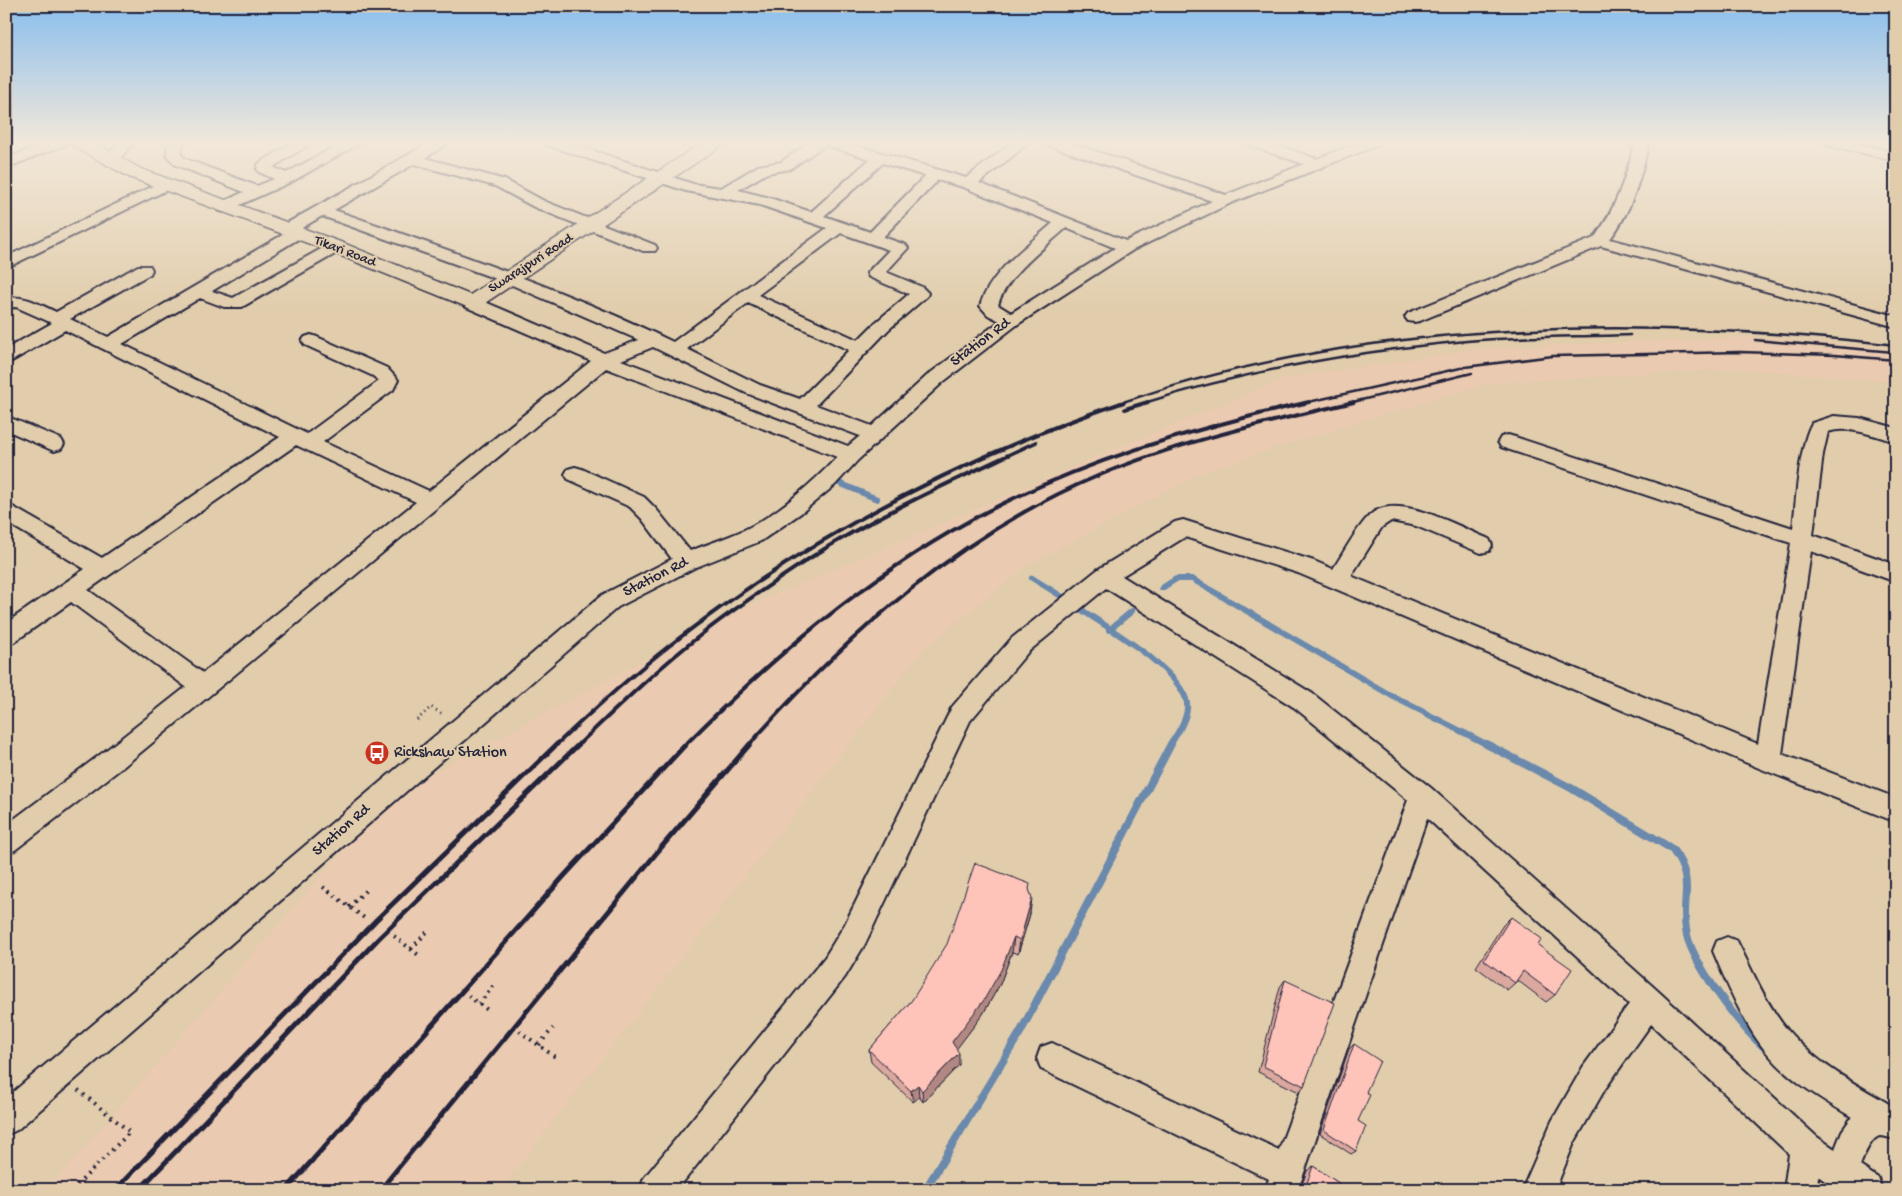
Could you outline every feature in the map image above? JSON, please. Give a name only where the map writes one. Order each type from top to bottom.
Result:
[{"type":"highway","name":"Tikari Road","points":[[200,198],[336,247],[472,303]]},
{"type":"highway","name":"Swarajpuri Road","points":[[472,303],[634,198]]},
{"type":"street","points":[[6,264],[140,198]]},
{"type":"street","points":[[224,207],[242,198]]},
{"type":"street","points":[[108,345],[199,291],[346,198]]},
{"type":"street","points":[[528,198],[649,248]]},
{"type":"street","points":[[752,198],[900,248],[875,273],[919,293],[915,299],[882,326],[803,407]]},
{"type":"street","points":[[813,218],[836,198]]},
{"type":"street","points":[[873,238],[912,198]]},
{"type":"street","points":[[1003,198],[1128,247]]},
{"type":"street","points":[[1219,198],[1226,200]]},
{"type":"street","name":"Station Rd","points":[[6,1119],[610,601],[686,562],[761,530],[794,508],[828,480],[851,455],[936,378],[1012,320],[1128,247],[1232,198]]},
{"type":"street","points":[[1414,316],[1600,241],[1610,230],[1624,198]]},
{"type":"street","points":[[323,211],[511,278],[654,340],[719,374],[875,434]]},
{"type":"street","points":[[1012,320],[994,311],[989,306],[989,299],[1014,268],[1064,222]]},
{"type":"street","points":[[674,350],[839,227]]},
{"type":"street","points":[[1600,241],[1896,322]]},
{"type":"street","points":[[199,291],[224,302],[236,303],[336,247]]},
{"type":"street","points":[[6,356],[144,270]]},
{"type":"street","points":[[746,296],[860,348]]},
{"type":"street","points":[[6,303],[18,301],[231,406],[430,500]]},
{"type":"street","points":[[472,303],[604,360],[851,455]]},
{"type":"street","points":[[6,841],[114,759],[604,360],[654,340]]},
{"type":"street","points":[[6,635],[103,568],[386,386],[389,380],[380,372],[310,341]]},
{"type":"street","points":[[6,422],[54,444]]},
{"type":"street","points":[[1768,760],[1802,539],[1814,446],[1819,428],[1834,423],[1859,425],[1896,435]]},
{"type":"street","points":[[1508,442],[1802,539],[1896,574]]},
{"type":"street","points":[[575,474],[637,502],[649,514],[686,562]]},
{"type":"street","points":[[6,512],[103,568]]},
{"type":"street","points":[[1337,580],[1375,522],[1383,515],[1393,513],[1409,516],[1481,545]]},
{"type":"street","points":[[656,1190],[835,966],[855,934],[961,714],[1020,645],[1105,576],[1183,528],[1306,567],[1768,760],[1896,810]]},
{"type":"street","points":[[1105,576],[1304,701],[1422,796],[1649,1002],[1806,1148],[1866,1190]]},
{"type":"street","points":[[71,590],[203,686]]},
{"type":"street","points":[[1052,1058],[1284,1180],[1422,796]]},
{"type":"street","points":[[1727,951],[1769,1030],[1789,1054],[1817,1077],[1891,1122]]},
{"type":"street","points":[[1538,1190],[1563,1132],[1594,1078],[1649,1002]]},
{"type":"street","points":[[1841,1172],[1862,1126],[1874,1120],[1891,1122]]},
{"type":"street","points":[[1800,1190],[1806,1148]]},
{"type":"path","points":[[323,887],[368,920]]},
{"type":"path","points":[[349,907],[368,888]]},
{"type":"path","points":[[411,949],[427,932]]},
{"type":"path","points":[[394,936],[421,957]]},
{"type":"path","points":[[479,1004],[494,986]]},
{"type":"path","points":[[468,996],[489,1011]]},
{"type":"path","points":[[539,1045],[553,1028]]},
{"type":"path","points":[[519,1031],[558,1059]]},
{"type":"path","points":[[58,1074],[130,1132],[72,1190]]},
{"type":"shaded area","points":[[1752,337],[1896,349],[1896,382],[1735,369],[1492,383],[1284,445],[1197,475],[1027,566],[923,650],[500,1190],[47,1190],[391,795],[721,618],[1114,449],[1285,378],[1485,348]]},
{"type":"building","points":[[975,863],[1030,884],[1029,889],[1032,898],[1020,940],[1014,937],[1001,970],[984,1000],[952,1042],[959,1053],[922,1091],[918,1085],[911,1091],[869,1050],[912,1000],[947,944]]},
{"type":"building","points":[[1511,917],[1542,939],[1538,945],[1572,969],[1555,995],[1523,971],[1515,983],[1484,960]]},
{"type":"building","points":[[1285,980],[1335,1003],[1304,1086],[1263,1066]]},
{"type":"building","points":[[1354,1044],[1380,1061],[1366,1092],[1370,1095],[1358,1121],[1366,1126],[1356,1151],[1324,1130]]},
{"type":"building","points":[[1313,1166],[1349,1190],[1295,1190],[1296,1188],[1306,1186]]},
{"type":"waterway","points":[[839,483],[877,499]]},
{"type":"waterway","points":[[1032,578],[1061,596]]},
{"type":"waterway","points":[[1162,588],[1176,579],[1192,579],[1392,696],[1488,745]]},
{"type":"waterway","points":[[1082,610],[1110,629]]},
{"type":"waterway","points":[[1110,629],[1132,611]]},
{"type":"waterway","points":[[1110,629],[1158,664],[1182,690],[1187,703],[1186,714],[1170,745]]},
{"type":"waterway","points":[[925,1190],[1021,1031],[1171,744]]},
{"type":"waterway","points":[[1486,744],[1571,788],[1672,849],[1684,870],[1686,880],[1686,930],[1697,959],[1718,993],[1743,1025],[1765,1048]]},
{"type":"railway","points":[[1120,403],[1214,375],[1309,354],[1406,340],[1504,331],[1603,328],[1701,330],[1799,336],[1896,345]]},
{"type":"railway","points":[[1144,403],[1223,381],[1304,363],[1385,350],[1487,339],[1630,335]]},
{"type":"railway","points":[[1755,340],[1894,352]]},
{"type":"railway","points":[[1304,403],[1465,367],[1553,356],[1740,352],[1834,355],[1896,360]]},
{"type":"railway","points":[[1349,403],[1472,373]]},
{"type":"railway","points":[[556,745],[611,694],[669,646],[721,607],[830,537],[886,505],[944,476],[1063,424],[1124,402]]},
{"type":"railway","points":[[1125,409],[1148,402]]},
{"type":"railway","points":[[686,744],[751,682],[820,622],[893,568],[971,520],[1011,499],[1052,481],[1136,449],[1266,412],[1309,402]]},
{"type":"railway","points":[[749,745],[825,665],[909,590],[1001,526],[1049,498],[1100,475],[1193,442],[1354,402]]},
{"type":"railway","points":[[578,745],[638,688],[686,647],[742,604],[810,558],[893,511],[1036,442]]},
{"type":"railway","points":[[115,1190],[376,920],[557,744]]},
{"type":"railway","points":[[139,1190],[379,938],[579,744]]},
{"type":"railway","points":[[286,1190],[565,875],[686,744]]},
{"type":"railway","points":[[380,1190],[659,850],[750,744]]},
{"type":"place","name":"Rickshaw Station","points":[[377,753]]}]
